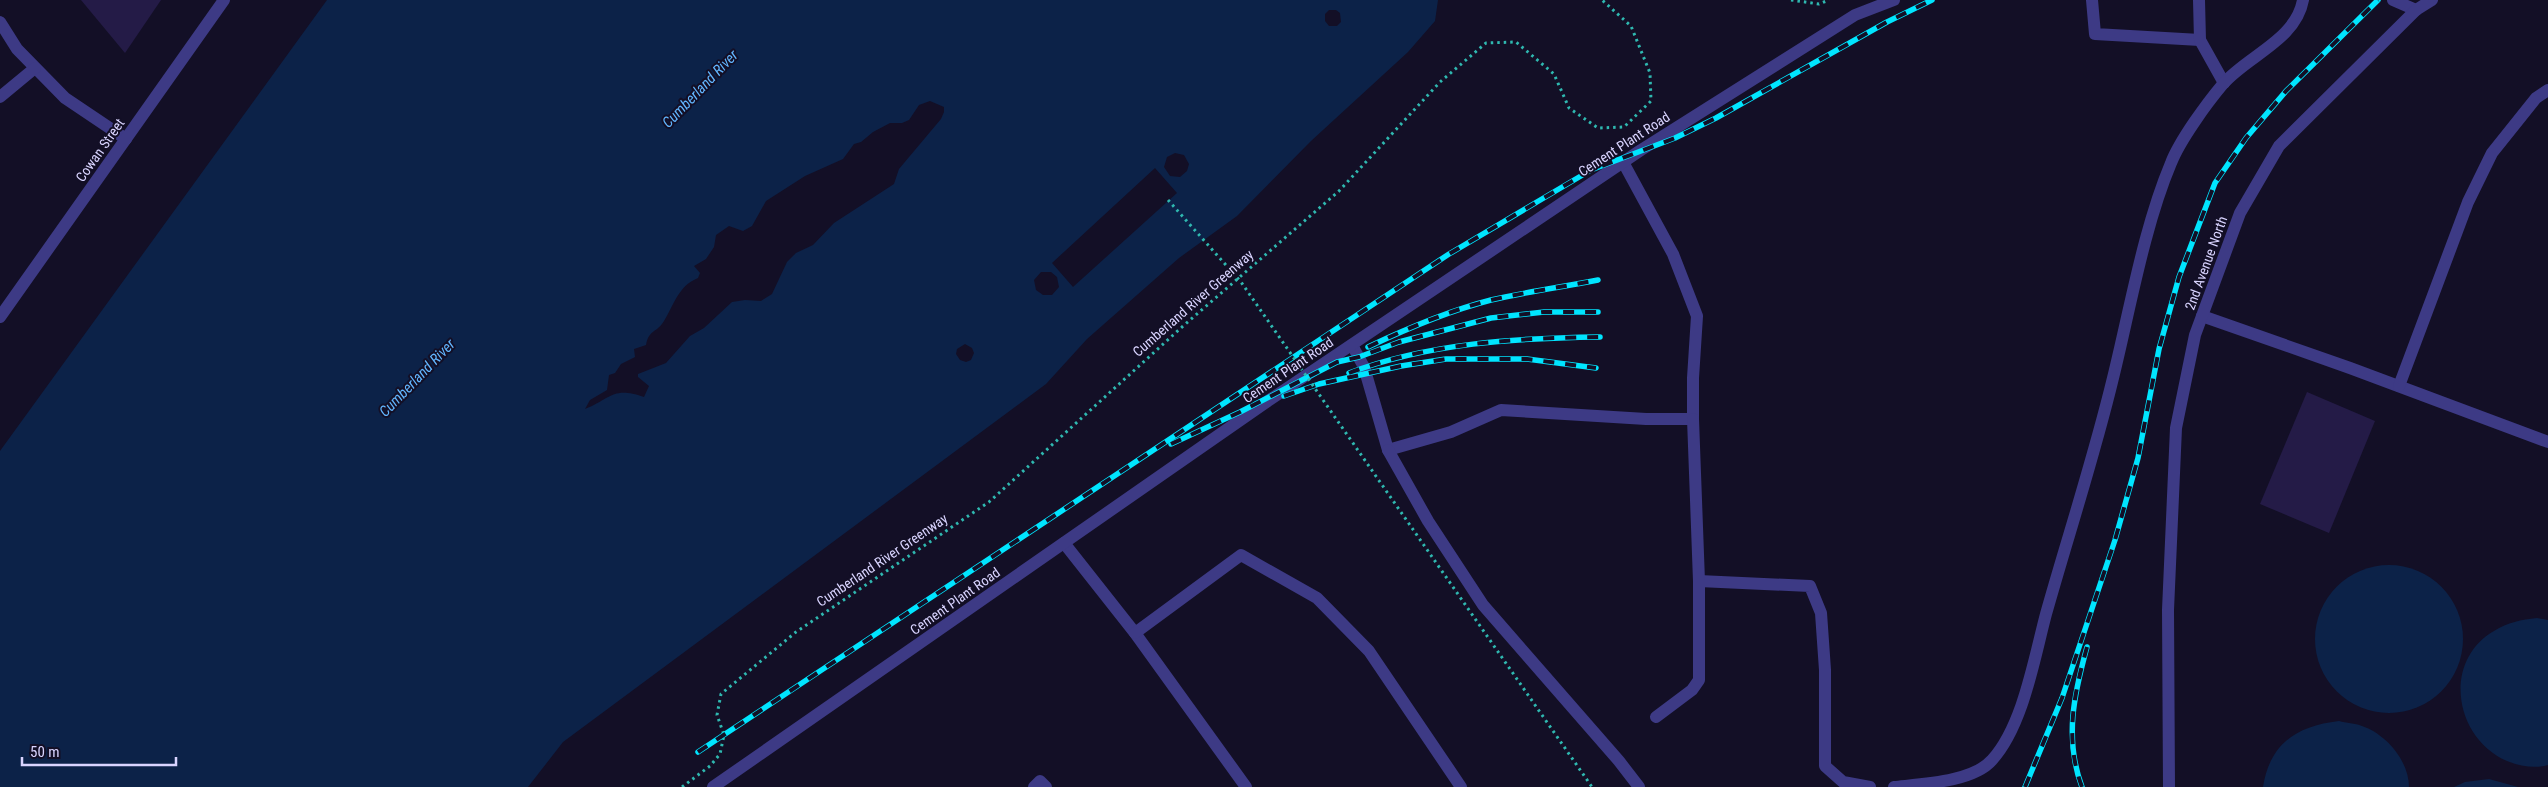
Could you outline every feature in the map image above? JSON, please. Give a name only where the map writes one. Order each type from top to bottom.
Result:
[{"type":"street","name":"Cowan Street","points":[[0,318],[224,0]]},
{"type":"street","name":"Cement Plant Road","points":[[713,787],[1352,345],[1623,162],[1855,15],[1894,0]]},
{"type":"street","points":[[2092,0],[2095,34],[2200,40]]},
{"type":"street","points":[[2199,0],[2200,40],[2224,83]]},
{"type":"street","points":[[1894,787],[1946,780],[1977,770],[1991,762],[2006,740],[2023,697],[2082,490],[2113,381],[2158,199],[2171,161],[2224,83],[2295,22],[2303,0]]},
{"type":"street","points":[[2393,0],[2416,10]]},
{"type":"street","name":"2nd Avenue North","points":[[2169,787],[2168,610],[2176,428],[2195,335],[2240,213],[2280,146],[2416,10],[2432,0]]},
{"type":"street","points":[[0,22],[17,49],[65,98],[126,138]]},
{"type":"street","points":[[0,98],[35,68]]},
{"type":"street","points":[[2399,386],[2468,202],[2492,153],[2536,98],[2548,90]]},
{"type":"street","points":[[1623,162],[1673,254],[1697,316],[1693,378],[1693,419],[1699,581],[1699,680],[1692,690],[1656,717]]},
{"type":"street","points":[[2202,316],[2399,386],[2548,442]]},
{"type":"street","points":[[1352,345],[1364,367],[1388,450],[1428,521],[1483,604],[1619,761],[1639,787]]},
{"type":"street","points":[[1388,450],[1451,432],[1501,410],[1646,419],[1693,419]]},
{"type":"street","points":[[1064,543],[1135,633],[1246,787]]},
{"type":"street","points":[[1135,633],[1240,555],[1317,598],[1369,650],[1461,787]]},
{"type":"street","points":[[1699,581],[1810,586],[1821,613],[1826,766],[1843,782],[1870,787]]},
{"type":"street","points":[[1034,787],[1040,781],[1046,787]]},
{"type":"path","name":"Cumberland River Greenway","points":[[682,787],[710,766],[720,754],[724,735],[718,714],[721,694],[796,632],[989,502],[1182,327],[1339,191],[1440,82],[1486,43],[1516,42],[1554,74],[1569,108],[1598,128],[1624,127],[1651,101],[1650,73],[1631,26],[1602,0]]},
{"type":"path","points":[[1791,0],[1820,4],[1829,0]]},
{"type":"path","points":[[1168,200],[1241,282],[1592,787]]},
{"type":"water","name":"Cumberland River","points":[[327,0],[1438,0],[1435,21],[1408,52],[1311,141],[1237,216],[1179,258],[1087,339],[1046,384],[563,742],[528,787],[0,787],[0,451]],"holes":[[[1329,10],[1336,10],[1340,13],[1341,22],[1337,26],[1329,26],[1325,21],[1325,14]],[[930,101],[944,107],[944,112],[941,119],[899,169],[894,184],[834,223],[813,245],[796,253],[787,262],[772,294],[761,301],[745,300],[732,302],[704,328],[690,336],[666,363],[638,374],[638,377],[649,386],[644,397],[618,393],[585,409],[590,400],[607,390],[609,375],[615,373],[621,364],[635,357],[634,349],[646,345],[649,336],[661,325],[668,315],[677,296],[691,281],[698,278],[700,273],[694,266],[706,259],[714,247],[716,235],[729,226],[743,231],[752,226],[766,201],[805,176],[843,159],[854,144],[861,142],[873,132],[890,123],[902,123],[909,120],[919,105]],[[1175,153],[1184,155],[1189,164],[1187,171],[1180,177],[1170,176],[1164,167],[1167,157]],[[1155,168],[1177,193],[1073,287],[1052,263]],[[1041,272],[1051,272],[1057,277],[1059,287],[1052,295],[1043,295],[1036,290],[1034,280]],[[965,344],[972,348],[974,353],[971,360],[966,362],[960,360],[956,354],[957,349]]]},
{"type":"water","points":[[2389,565],[2403,566],[2417,571],[2441,587],[2457,611],[2462,625],[2462,653],[2457,667],[2441,691],[2417,707],[2403,712],[2389,713],[2375,712],[2361,707],[2337,691],[2321,667],[2316,653],[2315,639],[2316,625],[2321,611],[2337,587],[2361,571],[2375,566]]},
{"type":"water","points":[[2537,618],[2548,620],[2548,765],[2532,767],[2507,761],[2489,750],[2475,735],[2466,718],[2461,699],[2461,679],[2467,661],[2477,644],[2504,625]]},
{"type":"water","points":[[2339,721],[2359,725],[2371,730],[2387,742],[2400,758],[2405,768],[2409,787],[2263,787],[2272,759],[2288,739],[2310,727]]},
{"type":"water","points":[[2489,779],[2518,787],[2454,787],[2465,782]]},
{"type":"building","points":[[81,0],[161,0],[125,53]]},
{"type":"building","points":[[2307,392],[2375,421],[2329,533],[2260,504]]},
{"type":"railway","points":[[698,752],[1449,254],[1591,170],[1675,138],[1716,118],[1887,22],[1932,0]]},
{"type":"railway","points":[[2025,787],[2062,698],[2115,540],[2138,458],[2159,349],[2179,277],[2215,183],[2246,138],[2286,91],[2378,0]]},
{"type":"railway","points":[[1368,347],[1428,320],[1475,304],[1517,294],[1598,280]]},
{"type":"railway","points":[[1171,444],[1240,412],[1337,362],[1359,357],[1399,342],[1491,318],[1544,312],[1598,312]]},
{"type":"railway","points":[[1349,373],[1410,355],[1473,344],[1600,337]]},
{"type":"railway","points":[[1284,396],[1319,384],[1401,366],[1446,359],[1527,359],[1596,368]]},
{"type":"railway","points":[[2082,787],[2073,751],[2072,734],[2075,699],[2087,647]]}]
